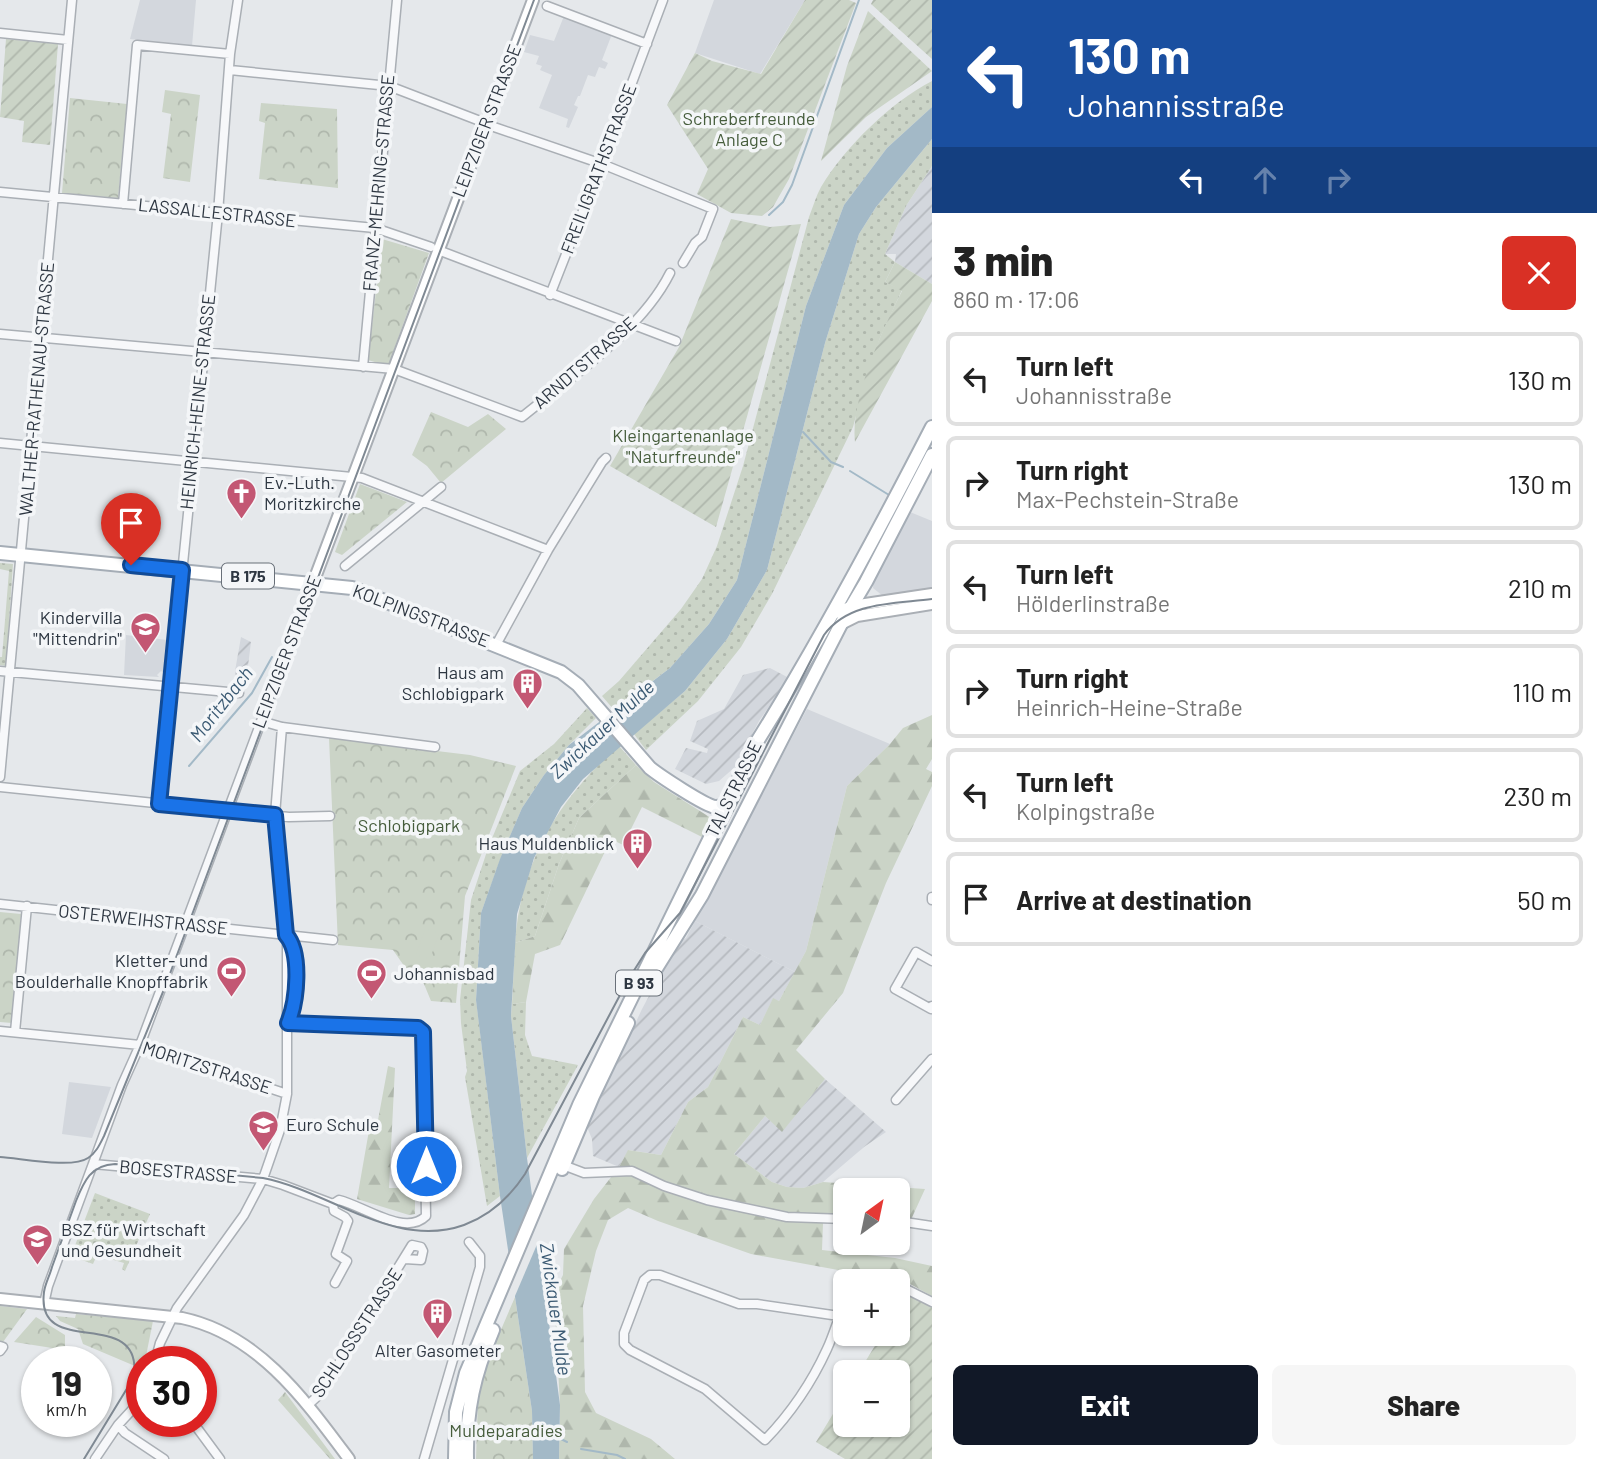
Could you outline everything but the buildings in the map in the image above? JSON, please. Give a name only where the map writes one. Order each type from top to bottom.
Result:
[{"type":"main road","name":"TALSTRASSE","points":[[560,1163],[652,974],[702,895],[743,814],[845,612],[862,565],[932,427]]},
{"type":"main road","name":"TALSTRASSE","points":[[560,1163],[601,1058],[758,740],[866,582],[932,455]]},
{"type":"main road","name":"KOLPINGSTRASSE","points":[[0,553],[183,563],[352,588],[549,666],[580,687],[642,760],[663,779],[711,806],[727,806]]},
{"type":"main road","name":"B 175","points":[[727,806],[743,814]]},
{"type":"main road","name":"B 93","points":[[467,1459],[467,1422],[471,1393],[490,1336],[556,1183],[560,1163]]},
{"type":"main road","name":"B 93","points":[[455,1459],[457,1412],[466,1373],[560,1163]]},
{"type":"street","name":"WALTHER-RATHENAU-STRASSE","points":[[0,777],[12,671],[72,0]]},
{"type":"street","name":"HEINRICH-HEINE-STRASSE","points":[[159,804],[218,213],[230,54],[238,0]]},
{"type":"street","name":"FRANZ-MEHRING-STRASSE","points":[[363,367],[397,0]]},
{"type":"street","name":"LEIPZIGER STRASSE","points":[[44,1304],[121,1085],[140,1045],[394,369],[435,248],[532,0]]},
{"type":"street","name":"FREILIGRATHSTRASSE","points":[[550,295],[663,0]]},
{"type":"street","points":[[547,6],[647,44]]},
{"type":"street","points":[[0,33],[68,40]]},
{"type":"street","points":[[123,204],[137,45],[230,54]]},
{"type":"street","points":[[230,70],[389,86],[480,121]]},
{"type":"street","points":[[494,127],[602,164],[713,209],[702,237],[695,243],[683,263]]},
{"type":"street","name":"LASSALLESTRASSE","points":[[0,192],[375,228],[435,248],[550,295],[676,341]]},
{"type":"street","name":"ARNDTSTRASSE","points":[[394,369],[522,417],[632,326],[663,287],[670,273]]},
{"type":"street","points":[[0,334],[394,369]]},
{"type":"street","points":[[0,443],[353,476],[548,550]]},
{"type":"street","points":[[496,645],[548,550],[606,458]]},
{"type":"street","points":[[345,566],[442,486]]},
{"type":"street","points":[[866,582],[867,591],[879,602]]},
{"type":"street","points":[[845,612],[879,602],[932,594]]},
{"type":"street","points":[[845,612],[932,604]]},
{"type":"street","points":[[0,671],[239,693]]},
{"type":"street","points":[[261,721],[282,727],[435,747]]},
{"type":"street","points":[[159,1346],[183,1298],[244,1215],[263,1180],[280,1130],[287,1094],[288,1023],[286,935],[275,815],[282,727]]},
{"type":"street","points":[[0,787],[289,817],[330,816]]},
{"type":"street","name":"OSTERWEIHSTRASSE","points":[[0,904],[333,940]]},
{"type":"street","points":[[15,1032],[27,906]]},
{"type":"street","points":[[932,961],[916,952],[895,989],[931,1009],[932,1006]]},
{"type":"street","name":"BOSESTRASSE","points":[[93,1164],[263,1180],[333,1204],[339,1200],[350,1203],[394,1221],[419,1223],[426,1216],[426,1077],[423,1032],[418,1028],[288,1023]]},
{"type":"street","name":"MORITZSTRASSE","points":[[0,1031],[140,1045],[287,1094]]},
{"type":"street","points":[[895,1100],[932,1059]]},
{"type":"street","points":[[560,1163],[584,1173],[632,1171],[707,1200],[787,1216],[833,1218]]},
{"type":"street","points":[[333,1204],[334,1211],[348,1221],[337,1254],[347,1261],[335,1283]]},
{"type":"street","points":[[910,1223],[932,1226]]},
{"type":"street","points":[[424,1459],[480,1267],[480,1256],[469,1242]]},
{"type":"street","name":"SCHLOSSSTRASSE","points":[[308,1405],[320,1394],[405,1259]]},
{"type":"street","points":[[650,1275],[660,1275],[739,1304],[757,1304],[839,1316],[827,1348],[790,1413],[765,1440],[705,1390],[630,1350],[624,1344],[624,1333],[644,1280],[650,1275]]},
{"type":"street","points":[[910,1291],[932,1302]]},
{"type":"street","points":[[0,1299],[195,1321],[241,1342],[284,1377],[349,1459]]},
{"type":"street","points":[[95,1459],[126,1416]]},
{"type":"street","points":[[118,1425],[125,1433],[164,1459]]},
{"type":"street","points":[[204,1437],[220,1459]]},
{"type":"shaded area","points":[[140,0],[196,0],[192,46],[130,39]]},
{"type":"shaded area","points":[[714,0],[805,0],[760,74],[695,53]]},
{"type":"shaded area","points":[[564,16],[612,34],[602,60],[608,63],[605,69],[599,67],[595,77],[588,75],[574,105],[578,107],[569,128],[566,127],[568,119],[539,108],[552,75],[540,70],[542,66],[536,64],[539,56],[524,52],[530,35],[554,41]]},
{"type":"shaded area","points":[[932,166],[932,284],[895,262],[896,254],[885,254],[906,206]]},
{"type":"shaded area","points":[[910,512],[932,521],[932,589],[883,596],[873,588],[874,580]]},
{"type":"shaded area","name":"Kindervilla \"Mittendrin\"","points":[[126,635],[167,640],[164,673],[161,671],[157,675],[159,677],[124,675]]},
{"type":"shaded area","points":[[241,637],[251,642],[246,682],[243,687],[238,687],[235,671]]},
{"type":"shaded area","points":[[770,668],[789,678],[759,721],[735,767],[719,781],[706,784],[675,769],[686,748],[707,753],[708,749],[690,741],[697,721],[724,709],[743,675]]},
{"type":"shaded area","points":[[807,709],[890,744],[847,786],[806,951],[795,972],[695,921]]},
{"type":"shaded area","points":[[695,921],[795,972],[779,1001],[773,999],[760,1025],[743,1017],[708,1087],[688,1102],[661,1155],[629,1150],[619,1167],[593,1156],[592,1139],[587,1127],[642,1009],[678,942],[686,938]]},
{"type":"shaded area","points":[[825,1079],[886,1132],[823,1182],[803,1188],[772,1182],[734,1154],[765,1116],[782,1131]]},
{"type":"shaded area","points":[[69,1082],[111,1087],[92,1138],[62,1134]]},
{"type":"green space","name":"Schreberfreunde Anlage C","points":[[805,0],[849,0],[856,3],[789,179],[773,207],[762,216],[731,213],[697,194],[708,169],[667,105],[695,53],[712,61],[761,74]]},
{"type":"green space","points":[[873,0],[932,0],[932,59],[871,4]]},
{"type":"green space","points":[[868,11],[932,71],[866,117],[821,161],[847,66]]},
{"type":"green space","points":[[6,39],[58,44],[50,145],[22,142],[24,121],[0,117]]},
{"type":"green space","points":[[932,81],[932,107],[887,148],[844,205],[806,306],[737,580],[709,624],[670,668],[614,710],[602,696],[619,681],[681,609],[702,579],[717,546],[743,466],[809,217],[819,190],[843,157],[870,127],[901,101]]},
{"type":"green space","points":[[165,90],[200,95],[190,182],[163,178],[171,114],[162,112]]},
{"type":"green space","points":[[70,98],[127,104],[118,198],[62,193]]},
{"type":"green space","points":[[261,103],[337,109],[338,188],[259,179],[265,123],[259,121]]},
{"type":"green space","points":[[932,139],[932,166],[906,206],[885,254],[895,262],[885,282],[902,290],[880,338],[853,427],[772,594],[741,647],[698,701],[646,750],[634,734],[685,691],[727,639],[767,570],[825,343],[859,234],[876,207]]},
{"type":"green space","name":"Kleingartenanlage \"Naturfreunde\"","points":[[731,219],[770,227],[801,224],[716,527],[610,466],[679,347]]},
{"type":"green space","points":[[382,239],[429,253],[388,366],[368,360]]},
{"type":"green space","points":[[895,262],[932,284],[932,301],[855,442],[855,425],[863,386],[877,344],[902,291],[885,282]]},
{"type":"green space","points":[[431,412],[468,427],[488,414],[506,429],[441,483],[427,466],[412,455]]},
{"type":"green space","points":[[360,484],[407,502],[342,555],[335,552]]},
{"type":"green space","points":[[0,563],[13,564],[6,666],[0,665],[0,657],[9,571],[0,569]]},
{"type":"green space","points":[[587,708],[596,718],[544,775],[522,808],[481,913],[476,999],[500,1196],[487,1206],[465,1077],[467,1071],[461,1023],[460,1000],[471,900],[488,848],[520,771],[554,744]]},
{"type":"green space","points":[[932,715],[932,759],[926,769],[932,772],[932,786],[886,883],[843,993],[796,1050],[825,1079],[782,1132],[765,1116],[734,1154],[772,1182],[787,1187],[803,1188],[823,1182],[833,1183],[833,1223],[823,1223],[822,1250],[833,1251],[833,1255],[895,1258],[932,1266],[932,1296],[910,1284],[910,1269],[833,1269],[751,1254],[628,1208],[608,1220],[596,1251],[583,1306],[585,1392],[596,1413],[651,1439],[675,1459],[559,1459],[560,1405],[554,1293],[563,1275],[564,1249],[628,1150],[661,1155],[688,1102],[708,1087],[743,1017],[760,1025],[773,998],[779,1001],[806,951],[847,786],[903,728]]},
{"type":"green space","name":"Schlobigpark","points":[[329,738],[470,755],[516,766],[465,896],[456,1003],[431,1001],[424,984],[409,973],[393,950],[338,945]]},
{"type":"green space","points":[[619,746],[636,765],[579,818],[559,864],[535,936],[515,943],[525,885],[546,834],[578,788]]},
{"type":"green space","points":[[636,765],[654,782],[711,818],[702,837],[642,807],[623,845],[611,839],[560,945],[535,954],[526,1002],[512,1004],[515,943],[535,936],[559,864],[579,818]]},
{"type":"green space","points":[[0,912],[21,914],[12,1023],[0,1022]]},
{"type":"green space","points":[[425,929],[439,933],[430,959],[416,955]]},
{"type":"green space","points":[[526,1002],[525,1035],[532,1056],[578,1065],[527,1158],[511,1016],[512,1004]]},
{"type":"green space","points":[[388,1066],[395,1068],[389,1188],[415,1188],[415,1214],[409,1215],[357,1199],[371,1119],[378,1120]]},
{"type":"green space","points":[[910,1188],[925,1189],[910,1222]]},
{"type":"green space","points":[[95,1193],[150,1214],[125,1271],[122,1269],[124,1263],[97,1255],[93,1264],[71,1256]]},
{"type":"green space","points":[[910,1294],[932,1305],[932,1459],[845,1459],[816,1442],[833,1414],[833,1437],[910,1437],[910,1360],[866,1360],[875,1346],[910,1346]]},
{"type":"green space","name":"Muldeparadies","points":[[515,1297],[532,1411],[533,1459],[476,1459],[478,1397],[488,1360]]},
{"type":"green space","points":[[0,1306],[27,1309],[3,1342],[0,1342]]},
{"type":"green space","points":[[76,1314],[153,1321],[148,1346],[126,1346],[126,1362],[112,1356],[112,1346],[83,1344],[78,1329],[60,1321],[56,1316],[75,1318]]},
{"type":"green space","points":[[36,1317],[65,1335],[65,1346],[14,1342]]},
{"type":"green space","points":[[285,1392],[335,1459],[330,1459],[278,1400]]},
{"type":"water","name":"Zwickauer Mulde","points":[[932,107],[932,139],[876,207],[859,234],[825,343],[767,570],[727,639],[685,691],[583,779],[561,807],[534,858],[517,914],[511,1016],[560,1405],[559,1459],[533,1459],[532,1411],[500,1196],[476,1000],[481,913],[522,808],[544,775],[569,745],[670,668],[709,624],[737,580],[806,306],[844,205],[887,148]]},
{"type":"pier","points":[[535,1192],[541,1235],[512,1303],[506,1262]]},
{"type":"waterway","name":"Moritzbach","points":[[769,215],[783,202],[792,185],[859,0]]},
{"type":"waterway","points":[[803,432],[831,462],[843,467]]},
{"type":"waterway","points":[[850,471],[889,495]]},
{"type":"waterway","name":"Moritzbach","points":[[189,766],[252,693],[272,657]]},
{"type":"waterway","points":[[559,1438],[567,1442]]},
{"type":"waterway","points":[[581,1449],[617,1455],[625,1459]]},
{"type":"tram line","points":[[0,1157],[58,1163],[80,1161],[93,1154],[104,1136],[165,987],[534,0]]},
{"type":"tram line","points":[[84,1459],[134,1377],[132,1355],[122,1343],[107,1336],[71,1330],[56,1324],[46,1312],[45,1286],[76,1201],[90,1175],[100,1167],[115,1164],[263,1178],[313,1194],[387,1225],[412,1230],[438,1231],[464,1225],[491,1211],[506,1198],[525,1174],[628,980],[645,953],[680,913],[824,635],[834,624],[859,610],[932,599]]},
{"type":"place","name":"Ev.-Luth. Moritzkirche","points":[[241,520]]},
{"type":"place","name":"Kindervilla \"Mittendrin\"","points":[[145,655]]},
{"type":"place","name":"Haus am Schlobigpark","points":[[527,710]]},
{"type":"place","name":"Haus Muldenblick","points":[[637,871]]},
{"type":"place","name":"Kletter- und Boulderhalle Knopffabrik","points":[[231,998]]},
{"type":"place","name":"Johannisbad","points":[[371,1001]]},
{"type":"place","name":"Euro Schule","points":[[263,1152]]},
{"type":"place","name":"BSZ für Wirtschaft und Gesundheit","points":[[38,1267]]},
{"type":"place","name":"Alter Gasometer","points":[[438,1340]]},
{"type":"route","points":[[131,565],[182,570],[159,804],[275,815],[286,935],[293,943],[296,976],[296,998],[288,1023],[418,1028],[423,1032],[426,1166]]}]
